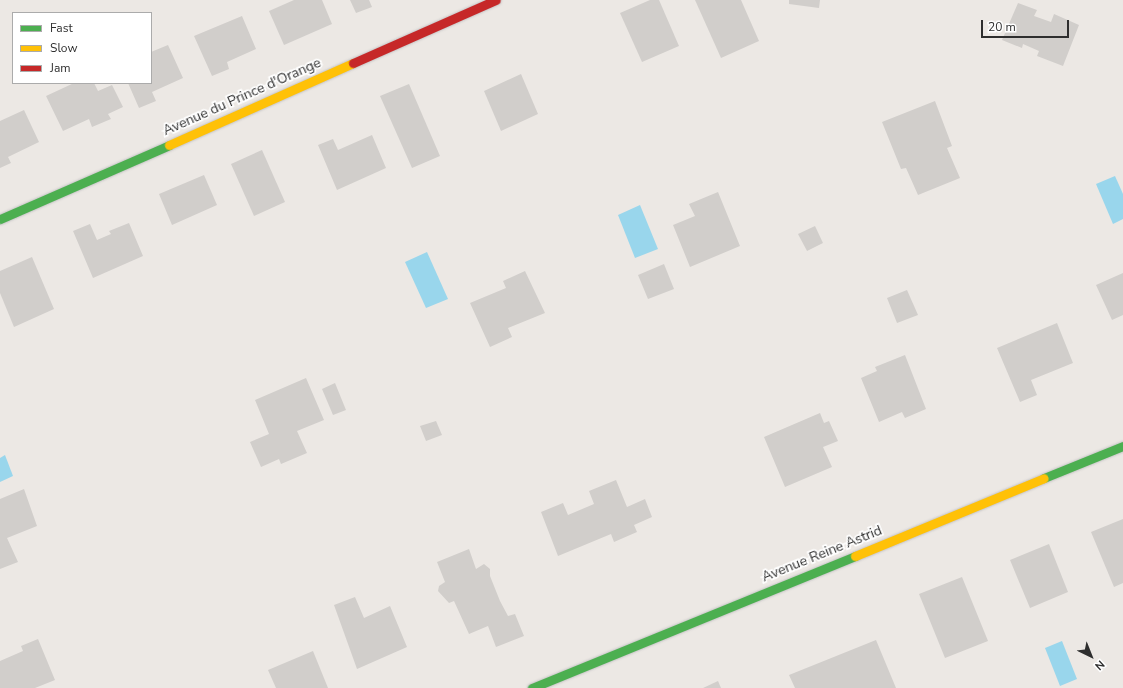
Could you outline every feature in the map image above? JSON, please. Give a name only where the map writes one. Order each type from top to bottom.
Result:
[{"type":"street","name":"Avenue du Prince d'Orange","points":[[0,219],[496,0]]},
{"type":"street","name":"Avenue Reine Astrid","points":[[532,688],[1123,446]]},
{"type":"water","points":[[1115,176],[1123,194],[1123,219],[1113,224],[1096,184]]},
{"type":"water","points":[[640,205],[658,249],[635,258],[618,215]]},
{"type":"water","points":[[427,252],[448,299],[426,308],[405,262]]},
{"type":"water","points":[[5,455],[13,476],[0,482],[0,458]]},
{"type":"water","points":[[1062,641],[1077,679],[1060,686],[1045,648]]},
{"type":"building","points":[[294,0],[322,0],[332,24],[284,45],[269,11]]},
{"type":"building","points":[[350,0],[369,0],[372,7],[356,13]]},
{"type":"building","points":[[650,0],[659,0],[679,46],[642,62],[620,13]]},
{"type":"building","points":[[695,0],[741,0],[759,41],[721,58]]},
{"type":"building","points":[[789,0],[820,0],[819,8],[789,4]]},
{"type":"building","points":[[1018,3],[1037,10],[1034,16],[1051,22],[1054,14],[1079,25],[1063,66],[1037,56],[1039,51],[1023,44],[1022,48],[1002,40]]},
{"type":"building","points":[[242,16],[256,49],[227,62],[229,69],[212,76],[194,36]]},
{"type":"building","points":[[168,45],[183,78],[152,92],[156,101],[139,108],[128,84],[152,84],[152,52]]},
{"type":"building","points":[[521,74],[538,114],[501,131],[484,91]]},
{"type":"building","points":[[72,84],[94,84],[98,91],[112,85],[123,107],[108,114],[111,119],[92,127],[89,119],[63,131],[46,96]]},
{"type":"building","points":[[409,84],[440,156],[412,168],[380,96]]},
{"type":"building","points":[[935,101],[952,146],[947,148],[960,178],[918,195],[906,168],[901,169],[882,122]]},
{"type":"building","points":[[24,110],[39,142],[8,157],[11,163],[0,168],[0,121]]},
{"type":"building","points":[[372,135],[386,168],[337,190],[318,145],[333,139],[338,150]]},
{"type":"building","points":[[262,150],[285,202],[254,216],[231,164]]},
{"type":"building","points":[[204,175],[217,205],[172,225],[159,194]]},
{"type":"building","points":[[718,192],[740,246],[690,267],[673,225],[695,216],[689,204]]},
{"type":"building","points":[[129,223],[143,256],[93,278],[73,231],[90,224],[97,240],[111,234],[109,231]]},
{"type":"building","points":[[815,226],[823,243],[807,251],[798,234]]},
{"type":"building","points":[[32,257],[54,309],[14,327],[0,293],[0,271]]},
{"type":"building","points":[[664,264],[674,289],[648,299],[638,275]]},
{"type":"building","points":[[525,271],[545,313],[508,328],[512,337],[490,347],[470,303],[506,288],[503,281]]},
{"type":"building","points":[[1123,273],[1123,315],[1112,320],[1096,285]]},
{"type":"building","points":[[907,290],[918,315],[897,323],[887,298]]},
{"type":"building","points":[[1057,323],[1073,363],[1031,380],[1037,395],[1020,402],[997,348]]},
{"type":"building","points":[[905,355],[926,409],[905,418],[902,412],[879,422],[861,378],[877,371],[875,367]]},
{"type":"building","points":[[306,378],[324,420],[297,431],[307,453],[281,464],[279,459],[261,467],[250,442],[269,434],[255,400]]},
{"type":"building","points":[[335,383],[346,410],[333,415],[322,389]]},
{"type":"building","points":[[820,413],[824,423],[829,421],[838,441],[823,447],[832,467],[785,487],[764,437]]},
{"type":"building","points":[[436,421],[442,435],[426,441],[420,426]]},
{"type":"building","points":[[616,480],[627,507],[645,499],[652,517],[634,525],[637,532],[614,542],[611,534],[558,556],[541,512],[563,503],[568,515],[594,504],[589,491]]},
{"type":"building","points":[[24,489],[37,526],[7,538],[18,562],[0,569],[0,499]]},
{"type":"building","points":[[1123,519],[1123,583],[1114,587],[1091,532]]},
{"type":"building","points":[[1049,544],[1068,592],[1030,608],[1010,560]]},
{"type":"building","points":[[469,549],[476,569],[484,564],[490,569],[490,576],[500,601],[508,616],[515,614],[524,636],[496,647],[488,626],[469,634],[454,601],[449,603],[438,591],[439,586],[445,582],[437,562]]},
{"type":"building","points":[[962,577],[988,641],[945,658],[919,594]]},
{"type":"building","points":[[355,597],[364,618],[390,606],[407,647],[357,669],[334,605]]},
{"type":"building","points":[[38,639],[55,680],[35,688],[0,688],[0,661],[23,651],[21,646]]},
{"type":"building","points":[[876,640],[896,688],[795,688],[789,675]]},
{"type":"building","points":[[313,651],[328,688],[276,688],[268,670]]},
{"type":"building","points":[[718,681],[721,688],[703,688]]},
{"type":"traffic: fast","points":[[0,219],[169,145]]},
{"type":"traffic: fast","points":[[1044,478],[1123,446]]},
{"type":"traffic: fast","points":[[532,688],[855,556]]},
{"type":"traffic: slow","points":[[169,145],[353,63]]},
{"type":"traffic: slow","points":[[855,556],[1044,478]]},
{"type":"traffic: jam","points":[[353,63],[496,0]]}]
